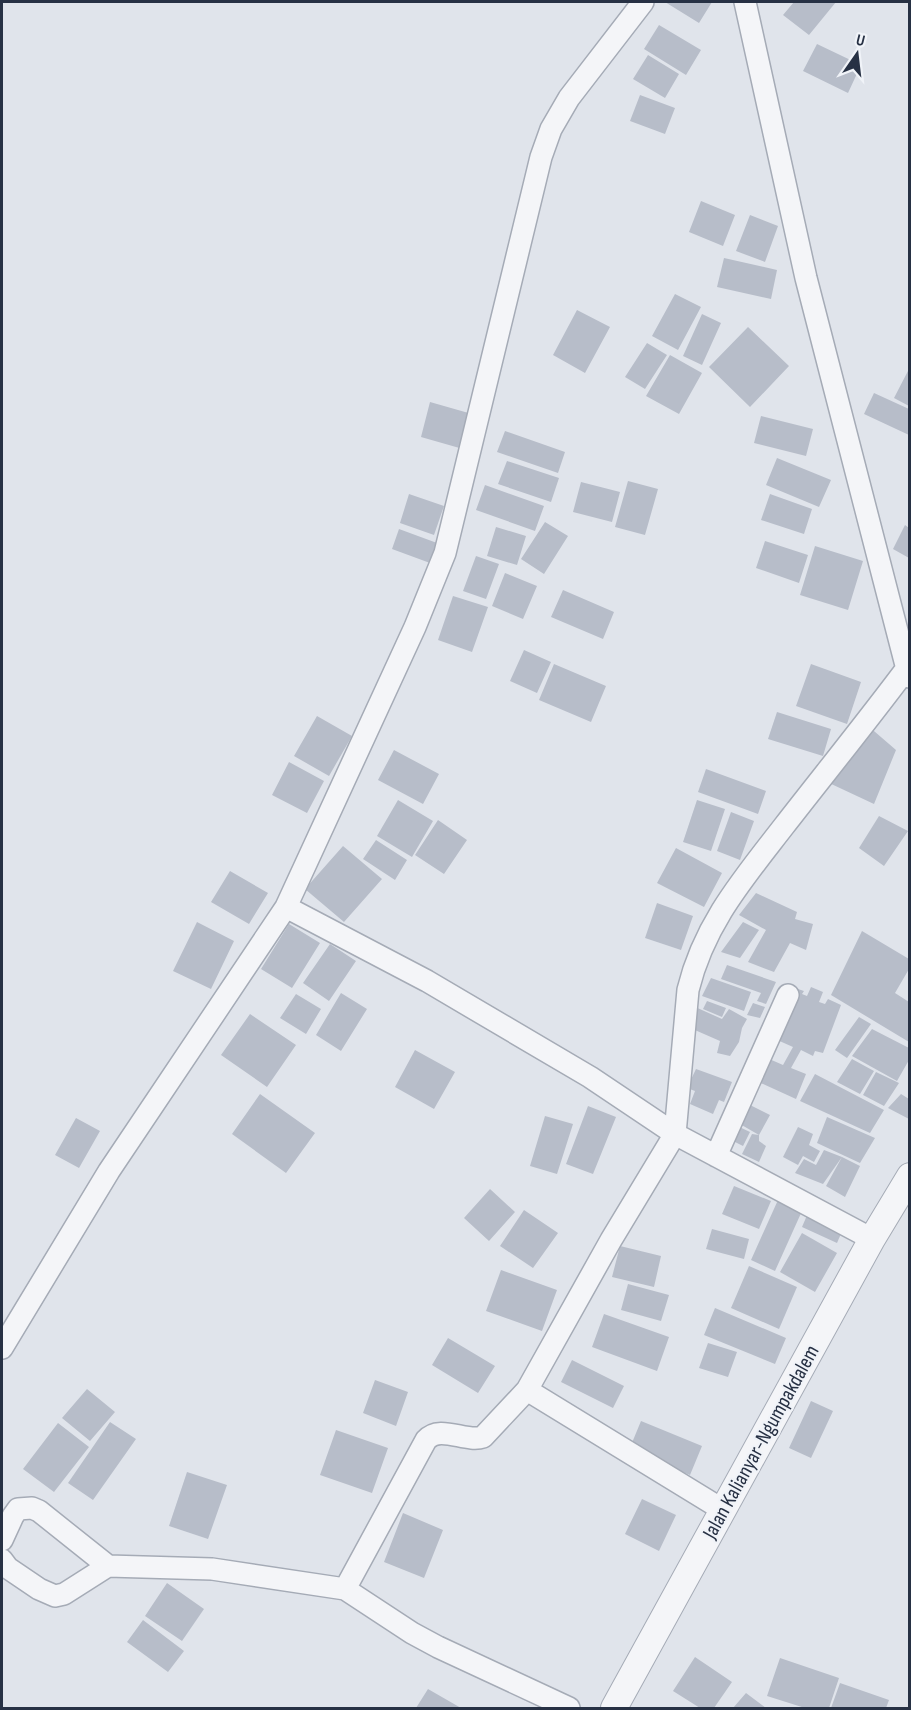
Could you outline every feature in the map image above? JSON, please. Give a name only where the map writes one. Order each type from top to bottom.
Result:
[{"type":"street","points":[[2,1348],[109,1172],[286,907],[415,627],[445,553],[536,179],[551,129],[569,98],[643,2]]},
{"type":"street","points":[[345,1589],[426,1440],[431,1435],[437,1434],[475,1439],[483,1437],[527,1390],[611,1240],[675,1134],[688,990],[704,941],[733,892],[909,670],[806,278],[745,2]]},
{"type":"street","points":[[286,907],[427,981],[590,1077],[675,1134],[872,1239]]},
{"type":"street","points":[[716,1156],[788,994]]},
{"type":"street","name":"Jalan Kalianyar-Ngumpakdalem","points":[[614,1708],[872,1239],[909,1176]]},
{"type":"street","points":[[527,1390],[723,1510]]},
{"type":"street","points":[[2,1540],[18,1509],[32,1508],[39,1511],[108,1566]]},
{"type":"street","points":[[2,1560],[8,1568],[39,1589],[55,1596],[64,1594],[108,1566],[212,1569],[345,1589],[412,1633],[438,1647],[569,1708]]},
{"type":"building","points":[[665,2],[712,2],[699,23]]},
{"type":"building","points":[[794,2],[836,2],[809,35],[783,15]]},
{"type":"building","points":[[659,25],[701,50],[686,75],[644,49]]},
{"type":"building","points":[[817,44],[861,65],[848,93],[803,71]]},
{"type":"building","points":[[648,55],[679,74],[665,98],[633,79]]},
{"type":"building","points":[[640,95],[675,108],[665,134],[630,121]]},
{"type":"building","points":[[701,201],[735,215],[723,246],[689,232]]},
{"type":"building","points":[[750,215],[778,226],[765,262],[736,251]]},
{"type":"building","points":[[724,258],[777,270],[771,299],[717,287]]},
{"type":"building","points":[[675,294],[701,307],[678,350],[652,336]]},
{"type":"building","points":[[577,310],[610,327],[585,373],[553,355]]},
{"type":"building","points":[[702,314],[721,323],[702,365],[683,356]]},
{"type":"building","points":[[748,327],[789,366],[750,407],[709,367]]},
{"type":"building","points":[[647,343],[667,355],[645,389],[625,377]]},
{"type":"building","points":[[670,355],[702,373],[679,414],[646,396]]},
{"type":"building","points":[[909,369],[909,406],[894,398]]},
{"type":"building","points":[[874,393],[909,409],[909,435],[864,414]]},
{"type":"building","points":[[430,402],[472,414],[463,449],[421,437]]},
{"type":"building","points":[[761,416],[813,429],[806,456],[754,443]]},
{"type":"building","points":[[505,431],[565,452],[558,473],[497,452]]},
{"type":"building","points":[[777,458],[831,480],[819,507],[766,485]]},
{"type":"building","points":[[507,461],[559,478],[551,502],[498,484]]},
{"type":"building","points":[[628,481],[658,489],[645,535],[615,527]]},
{"type":"building","points":[[581,482],[620,492],[612,522],[573,512]]},
{"type":"building","points":[[485,485],[544,506],[535,531],[476,510]]},
{"type":"building","points":[[409,494],[444,506],[434,535],[400,523]]},
{"type":"building","points":[[770,494],[812,509],[804,534],[761,520]]},
{"type":"building","points":[[545,522],[568,536],[544,574],[521,559]]},
{"type":"building","points":[[905,525],[909,528],[909,558],[893,549]]},
{"type":"building","points":[[496,527],[526,536],[517,565],[487,556]]},
{"type":"building","points":[[399,529],[437,543],[430,563],[392,549]]},
{"type":"building","points":[[765,541],[808,555],[799,583],[756,568]]},
{"type":"building","points":[[815,546],[863,561],[848,610],[800,595]]},
{"type":"building","points":[[476,556],[499,564],[486,599],[463,591]]},
{"type":"building","points":[[505,573],[537,586],[523,619],[492,606]]},
{"type":"building","points":[[563,590],[614,612],[603,639],[551,617]]},
{"type":"building","points":[[453,596],[488,607],[472,652],[438,640]]},
{"type":"building","points":[[524,650],[551,662],[537,693],[510,681]]},
{"type":"building","points":[[554,664],[606,686],[591,722],[539,700]]},
{"type":"building","points":[[811,664],[861,682],[847,724],[796,706]]},
{"type":"building","points":[[777,712],[831,729],[823,756],[768,739]]},
{"type":"building","points":[[317,716],[352,736],[329,776],[294,756]]},
{"type":"building","points":[[867,725],[896,750],[874,804],[827,782]]},
{"type":"building","points":[[394,750],[439,774],[423,804],[378,780]]},
{"type":"building","points":[[289,762],[324,781],[307,813],[272,795]]},
{"type":"building","points":[[706,769],[766,791],[758,814],[698,792]]},
{"type":"building","points":[[398,800],[433,821],[412,857],[377,836]]},
{"type":"building","points":[[697,800],[725,809],[711,851],[683,842]]},
{"type":"building","points":[[731,812],[754,821],[740,860],[717,851]]},
{"type":"building","points":[[879,816],[908,831],[884,866],[859,848]]},
{"type":"building","points":[[438,820],[467,840],[444,874],[415,855]]},
{"type":"building","points":[[376,840],[407,860],[395,880],[363,859]]},
{"type":"building","points":[[343,846],[382,879],[344,922],[305,889]]},
{"type":"building","points":[[676,848],[722,873],[704,907],[657,883]]},
{"type":"building","points":[[230,871],[268,893],[249,924],[211,902]]},
{"type":"building","points":[[756,893],[797,912],[795,919],[813,924],[806,950],[790,943],[774,972],[748,962],[766,930],[739,915]]},
{"type":"building","points":[[657,903],[693,916],[681,950],[645,938]]},
{"type":"building","points":[[197,922],[234,941],[211,989],[173,971]]},
{"type":"building","points":[[743,922],[759,930],[740,958],[721,952]]},
{"type":"building","points":[[289,924],[320,943],[292,988],[261,969]]},
{"type":"building","points":[[862,931],[909,959],[909,969],[895,993],[909,1002],[909,1042],[831,995]]},
{"type":"building","points":[[330,944],[356,961],[329,1001],[303,983]]},
{"type":"building","points":[[727,965],[776,982],[766,1004],[757,1001],[761,993],[721,979]]},
{"type":"building","points":[[711,978],[751,992],[744,1011],[702,996]]},
{"type":"building","points":[[811,987],[823,992],[819,1002],[825,1004],[828,999],[841,1005],[823,1053],[815,1051],[813,1056],[801,1050],[791,1068],[806,1074],[796,1099],[754,1080],[767,1058],[783,1065],[793,1047],[775,1039],[795,988],[804,991],[802,994],[807,996]]},
{"type":"building","points":[[341,993],[367,1009],[341,1051],[316,1035]]},
{"type":"building","points":[[296,994],[321,1009],[306,1034],[280,1018]]},
{"type":"building","points":[[707,1001],[726,1008],[722,1017],[703,1009]]},
{"type":"building","points":[[753,1003],[765,1007],[760,1018],[747,1015]]},
{"type":"building","points":[[693,1006],[722,1019],[729,1009],[747,1019],[739,1042],[730,1056],[717,1053],[720,1041],[688,1027]]},
{"type":"building","points":[[250,1014],[296,1045],[267,1087],[221,1055]]},
{"type":"building","points":[[859,1017],[871,1024],[847,1058],[835,1050]]},
{"type":"building","points":[[872,1029],[909,1048],[909,1060],[897,1081],[852,1056]]},
{"type":"building","points":[[415,1050],[455,1072],[434,1109],[395,1087]]},
{"type":"building","points":[[852,1059],[874,1071],[860,1094],[837,1082]]},
{"type":"building","points":[[696,1069],[732,1082],[724,1102],[719,1100],[713,1114],[690,1104],[695,1091],[687,1088]]},
{"type":"building","points":[[876,1072],[899,1083],[884,1106],[863,1095]]},
{"type":"building","points":[[815,1074],[884,1110],[870,1133],[800,1101]]},
{"type":"building","points":[[260,1094],[315,1133],[286,1173],[232,1134]]},
{"type":"building","points":[[901,1094],[909,1099],[909,1119],[888,1108]]},
{"type":"building","points":[[746,1103],[770,1115],[759,1135],[733,1120]]},
{"type":"building","points":[[588,1106],[616,1117],[593,1174],[566,1164]]},
{"type":"building","points":[[545,1116],[573,1124],[557,1174],[530,1166]]},
{"type":"building","points":[[827,1117],[875,1138],[860,1163],[817,1143]]},
{"type":"building","points":[[76,1118],[100,1131],[79,1168],[55,1155]]},
{"type":"building","points":[[733,1124],[750,1132],[743,1146],[727,1138]]},
{"type":"building","points":[[798,1127],[813,1134],[809,1145],[820,1151],[814,1162],[803,1156],[798,1165],[783,1157]]},
{"type":"building","points":[[752,1134],[759,1135],[759,1141],[766,1146],[759,1162],[742,1154]]},
{"type":"building","points":[[824,1150],[842,1157],[823,1184],[795,1173],[804,1159],[816,1165]]},
{"type":"building","points":[[842,1157],[860,1166],[845,1197],[826,1186]]},
{"type":"building","points":[[734,1186],[771,1201],[759,1229],[722,1214]]},
{"type":"building","points":[[490,1189],[515,1212],[489,1241],[464,1218]]},
{"type":"building","points":[[778,1200],[802,1211],[775,1271],[751,1260]]},
{"type":"building","points":[[524,1210],[558,1233],[533,1268],[500,1246]]},
{"type":"building","points":[[808,1213],[843,1229],[837,1243],[802,1227]]},
{"type":"building","points":[[712,1229],[749,1239],[744,1259],[706,1249]]},
{"type":"building","points":[[802,1233],[837,1253],[815,1292],[780,1272]]},
{"type":"building","points":[[620,1246],[661,1256],[654,1287],[612,1277]]},
{"type":"building","points":[[749,1266],[797,1287],[779,1329],[731,1308]]},
{"type":"building","points":[[501,1270],[557,1290],[542,1331],[486,1311]]},
{"type":"building","points":[[628,1284],[669,1295],[661,1321],[621,1310]]},
{"type":"building","points":[[715,1308],[786,1338],[775,1364],[704,1335]]},
{"type":"building","points":[[604,1314],[669,1337],[657,1371],[592,1347]]},
{"type":"building","points":[[448,1338],[495,1366],[478,1393],[432,1365]]},
{"type":"building","points":[[708,1343],[737,1352],[728,1377],[699,1368]]},
{"type":"building","points":[[572,1360],[624,1386],[613,1408],[561,1382]]},
{"type":"building","points":[[375,1380],[408,1392],[396,1426],[363,1413]]},
{"type":"building","points":[[87,1389],[115,1412],[90,1441],[62,1418]]},
{"type":"building","points":[[811,1401],[833,1411],[811,1458],[789,1448]]},
{"type":"building","points":[[641,1421],[702,1446],[690,1475],[629,1450]]},
{"type":"building","points":[[110,1422],[136,1439],[93,1500],[68,1483]]},
{"type":"building","points":[[58,1423],[89,1447],[54,1492],[23,1469]]},
{"type":"building","points":[[336,1430],[388,1448],[372,1493],[320,1475]]},
{"type":"building","points":[[187,1472],[227,1485],[208,1539],[169,1526]]},
{"type":"building","points":[[642,1499],[676,1515],[659,1551],[625,1534]]},
{"type":"building","points":[[403,1513],[443,1530],[424,1578],[384,1562]]},
{"type":"building","points":[[167,1583],[204,1609],[182,1641],[145,1616]]},
{"type":"building","points":[[143,1620],[184,1651],[168,1672],[127,1642]]},
{"type":"building","points":[[695,1657],[732,1682],[714,1708],[700,1708],[673,1691]]},
{"type":"building","points":[[780,1658],[839,1678],[829,1708],[805,1708],[767,1696]]},
{"type":"building","points":[[840,1683],[889,1700],[886,1708],[831,1708]]},
{"type":"building","points":[[428,1689],[461,1708],[416,1708]]},
{"type":"building","points":[[746,1693],[766,1708],[733,1708]]}]
